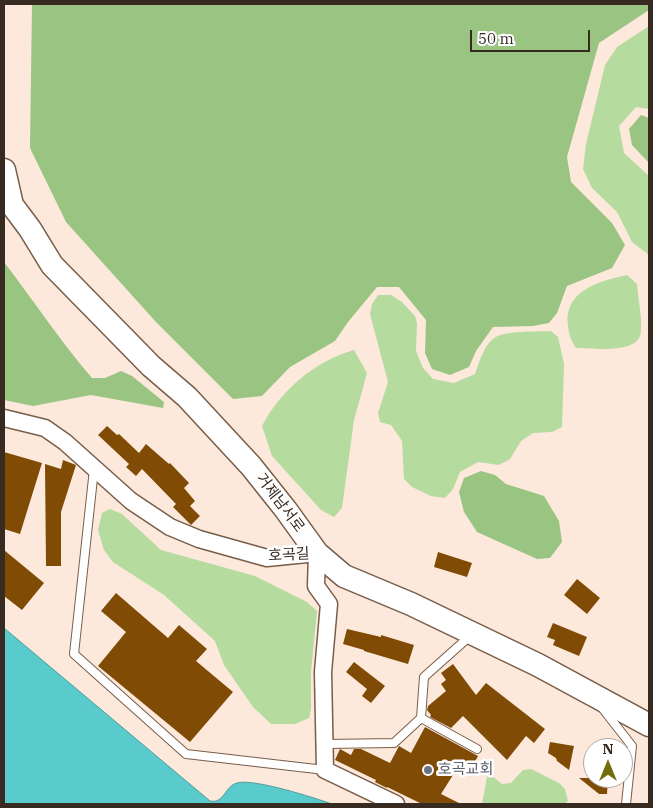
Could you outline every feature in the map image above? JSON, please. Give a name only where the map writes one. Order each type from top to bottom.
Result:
[{"type":"main road","name":"거제남서로","points":[[4,170],[12,205],[30,229],[52,265],[151,366],[187,397],[251,466],[317,553],[344,576],[412,604],[473,633],[538,665],[649,725]]},
{"type":"street","name":"호곡길","points":[[4,418],[45,428],[65,442],[131,501],[170,527],[199,538],[267,558],[317,553],[316,586],[329,604],[323,672],[325,770]]},
{"type":"street","points":[[325,770],[396,804]]},
{"type":"lane","points":[[94,469],[74,654],[186,754],[325,770]]},
{"type":"lane","points":[[325,744],[394,743],[421,718],[424,678],[473,633]]},
{"type":"lane","points":[[590,693],[632,746],[626,804]]},
{"type":"lane","points":[[421,718],[477,749]]},
{"type":"green space","points":[[32,4],[649,4],[649,10],[599,43],[567,157],[571,182],[612,223],[625,245],[612,268],[567,286],[557,313],[549,323],[533,326],[493,327],[476,351],[469,367],[450,375],[432,369],[425,353],[426,320],[399,287],[377,287],[335,341],[290,367],[262,396],[233,399],[156,322],[66,222],[30,148]]},
{"type":"green space","points":[[649,26],[649,109],[636,107],[619,126],[624,153],[649,176],[649,255],[632,242],[617,212],[592,188],[583,169],[586,144],[605,65],[617,47]]},
{"type":"green space","points":[[641,115],[649,118],[649,163],[632,145],[629,129]]},
{"type":"green space","points":[[4,262],[92,378],[105,378],[121,371],[132,376],[164,402],[163,408],[91,395],[33,406],[4,400]]},
{"type":"green space","points":[[627,275],[637,284],[641,325],[639,339],[625,347],[604,349],[576,348],[570,337],[568,326],[568,314],[571,304],[585,290],[605,281]]},
{"type":"green space","points":[[378,295],[391,295],[402,302],[415,316],[417,323],[416,351],[423,368],[433,379],[454,383],[475,374],[487,346],[498,336],[512,333],[551,331],[558,337],[564,364],[562,427],[552,432],[533,433],[521,441],[510,459],[499,465],[478,462],[460,472],[453,489],[445,498],[431,496],[412,487],[404,479],[402,441],[391,425],[380,422],[378,413],[388,382],[370,314],[372,304]]},
{"type":"green space","points":[[354,350],[367,373],[354,420],[342,508],[334,517],[321,510],[272,456],[262,426],[279,400],[300,379],[326,361]]},
{"type":"green space","points":[[481,471],[495,475],[506,484],[544,496],[559,521],[562,542],[550,558],[537,559],[477,532],[464,512],[459,492],[464,478]]},
{"type":"green space","points":[[110,509],[122,514],[161,550],[255,576],[307,602],[317,611],[309,718],[295,724],[271,724],[253,707],[224,665],[215,641],[164,595],[113,562],[104,550],[98,530],[102,513]]},
{"type":"green space","points":[[531,769],[559,783],[565,789],[568,801],[564,804],[482,804],[487,777],[491,775],[502,784],[511,783],[523,770]]},
{"type":"water","points":[[4,628],[210,801],[218,800],[233,785],[245,782],[284,789],[332,804],[4,804]]},
{"type":"building","points":[[107,426],[117,435],[119,434],[139,453],[146,444],[170,463],[189,483],[184,488],[195,501],[190,506],[200,516],[191,525],[173,507],[176,504],[142,469],[136,476],[126,467],[129,464],[98,435]]},
{"type":"building","points":[[4,452],[42,463],[20,534],[4,529]]},
{"type":"building","points":[[63,460],[76,465],[61,512],[61,566],[46,566],[45,464],[61,469]]},
{"type":"building","points":[[4,550],[44,583],[22,610],[4,596]]},
{"type":"building","points":[[438,552],[472,563],[467,577],[434,567]]},
{"type":"building","points":[[577,579],[600,598],[587,614],[564,595]]},
{"type":"building","points":[[116,593],[168,638],[179,625],[207,649],[196,661],[233,692],[190,742],[98,666],[126,632],[101,611]]},
{"type":"building","points":[[553,623],[587,637],[579,656],[553,645],[555,640],[547,637]]},
{"type":"building","points":[[347,629],[381,637],[381,635],[414,645],[408,664],[343,644]]},
{"type":"building","points":[[354,662],[385,686],[371,703],[362,696],[367,689],[346,672]]},
{"type":"building","points":[[453,664],[476,695],[486,683],[545,729],[534,743],[526,736],[507,760],[463,716],[451,728],[430,717],[431,715],[427,710],[428,706],[446,691],[441,684],[446,680],[441,673]]},
{"type":"building","points":[[425,727],[478,756],[472,767],[466,763],[462,769],[458,767],[441,794],[461,804],[422,804],[375,782],[376,780],[335,760],[340,749],[351,755],[354,749],[361,749],[390,763],[399,746],[411,753]]},
{"type":"building","points":[[550,742],[574,746],[569,770],[548,753]]},
{"type":"building","points":[[592,788],[607,788],[607,794],[599,794]]},
{"type":"place","name":"호곡교회","points":[[428,770]]}]
